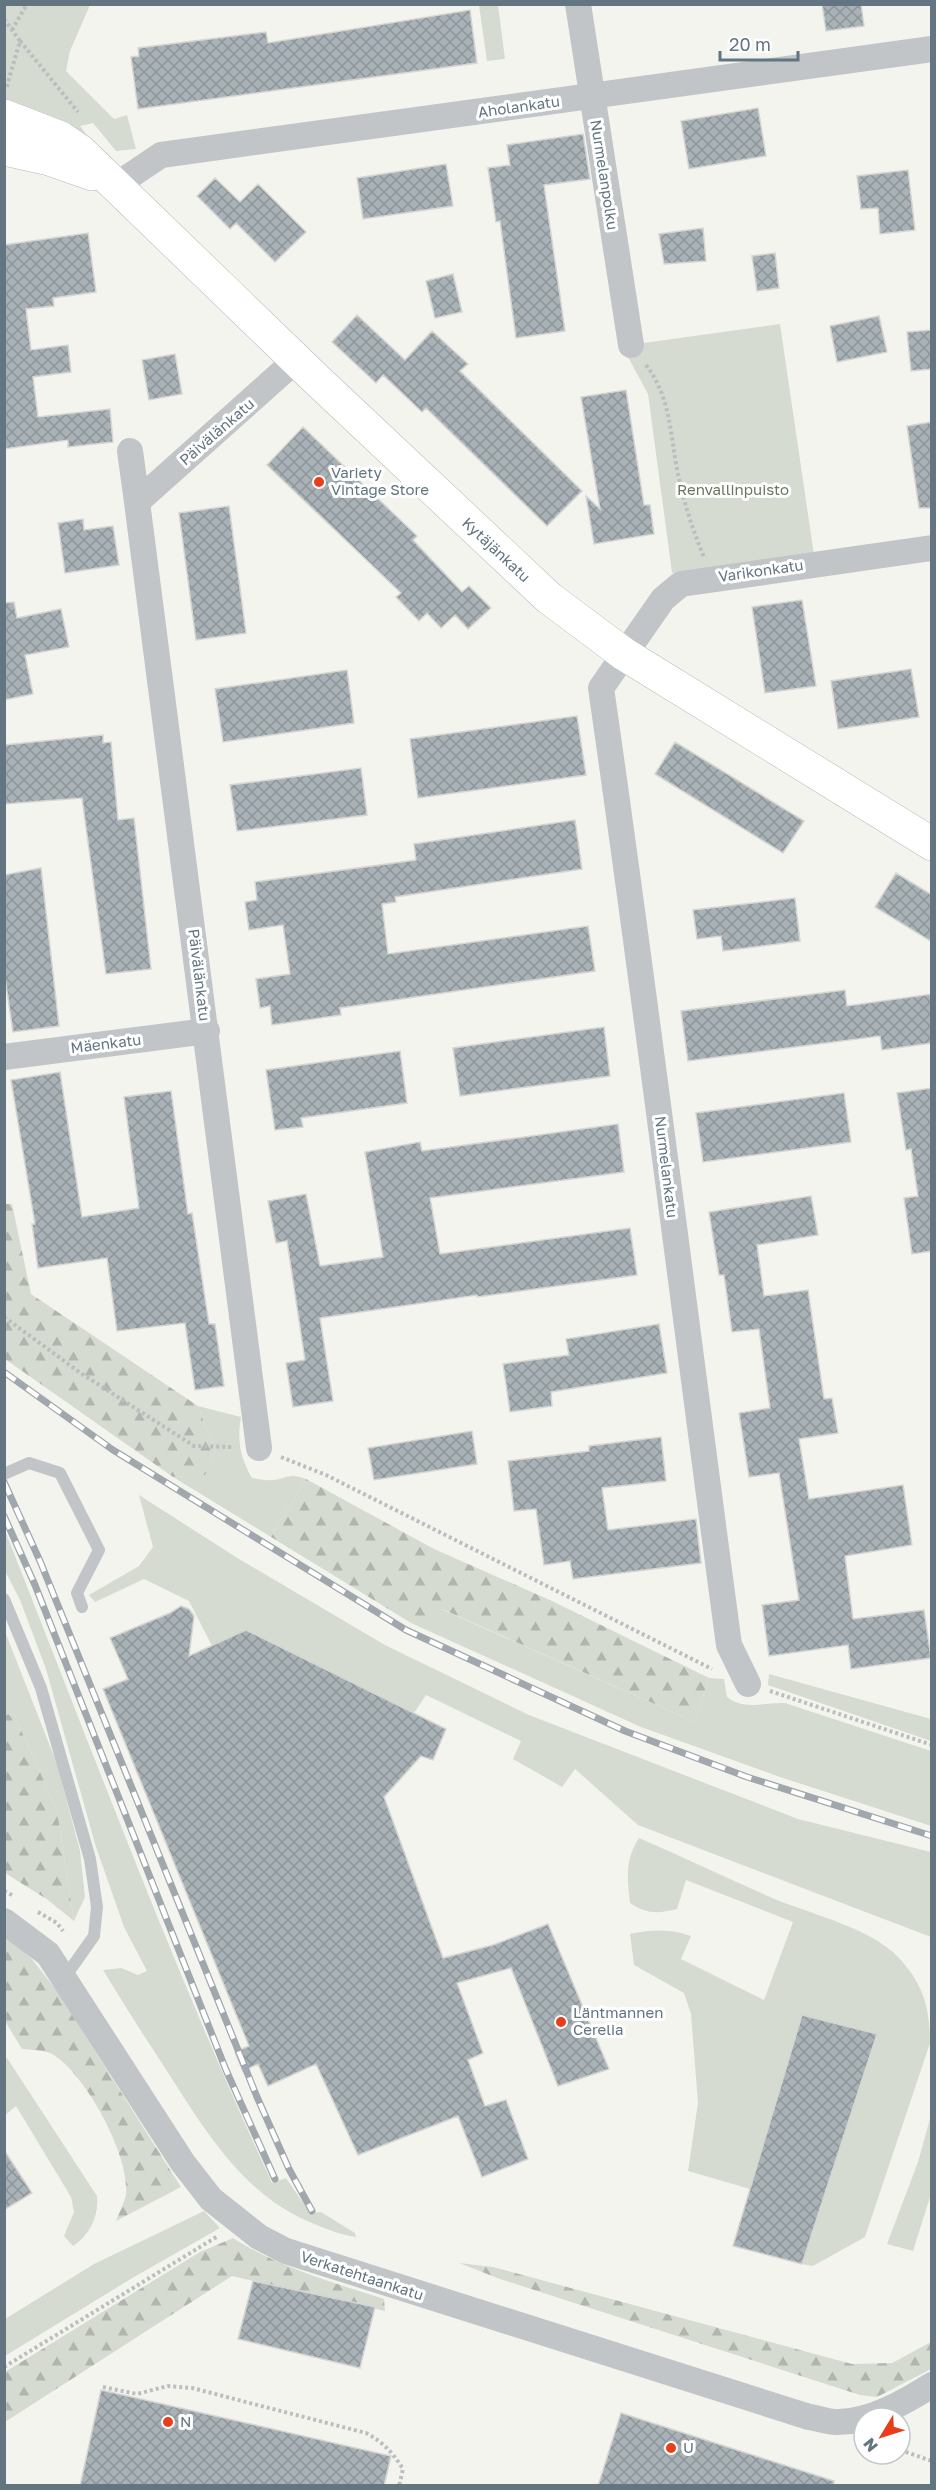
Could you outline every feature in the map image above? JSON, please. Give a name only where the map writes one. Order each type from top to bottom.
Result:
[{"type":"street","name":"Nurmelanpolku","points":[[578,4],[631,345]]},
{"type":"street","name":"Aholankatu","points":[[115,186],[160,154],[932,49]]},
{"type":"street","name":"Kytäjänkatu","points":[[4,116],[61,138],[80,151],[296,360],[549,598],[624,654],[932,844]]},
{"type":"street","name":"Kytäjänkatu","points":[[4,149],[49,159],[94,175],[115,186]]},
{"type":"street","name":"Päivälänkatu","points":[[137,502],[296,360]]},
{"type":"street","name":"Päivälänkatu","points":[[130,451],[207,1031],[259,1448]]},
{"type":"street","name":"Varikonkatu","points":[[624,654],[663,598],[681,584],[932,548]]},
{"type":"street","name":"Nurmelankatu","points":[[624,654],[601,688],[644,989],[729,1645],[748,1684]]},
{"type":"street","name":"Mäenkatu","points":[[4,1057],[207,1031]]},
{"type":"street","name":"Verkatehtaankatu","points":[[4,1921],[48,1954],[183,2163],[211,2199],[259,2237],[286,2251],[809,2416],[836,2422],[860,2419],[891,2407],[932,2385]]},
{"type":"lane","points":[[4,1474],[29,1463],[60,1473],[99,1550],[77,1593],[82,1607]]},
{"type":"lane","points":[[4,1599],[41,1689],[92,1869],[97,1907],[94,1936],[64,1977]]},
{"type":"path","points":[[12,30],[27,4]]},
{"type":"path","points":[[4,19],[82,117]]},
{"type":"path","points":[[4,95],[20,41]]},
{"type":"path","points":[[631,345],[655,375],[665,398],[677,470],[688,512],[713,578]]},
{"type":"path","points":[[4,1317],[82,1374],[194,1446],[259,1448],[326,1475],[694,1662],[748,1684],[932,1745]]},
{"type":"path","points":[[4,2367],[222,2233],[237,2221]]},
{"type":"path","points":[[103,2387],[137,2394],[168,2385],[192,2388],[366,2433],[381,2441],[403,2469],[399,2486]]},
{"type":"path","points":[[912,2454],[932,2461]]},
{"type":"green space","points":[[4,5],[90,5],[70,51],[66,71],[114,119],[127,115],[136,149],[116,151],[93,123],[80,126],[95,146],[5,104]]},
{"type":"green space","points":[[479,5],[498,5],[505,59],[487,61]]},
{"type":"green space","name":"Renvallinpuisto","points":[[780,324],[814,555],[672,573],[648,394],[622,346]]},
{"type":"green space","points":[[5,1204],[12,1204],[31,1294],[198,1406],[215,1452],[205,1475],[173,1477],[5,1359]]},
{"type":"green space","points":[[198,1406],[241,1417],[240,1449],[252,1478],[270,1480],[292,1476],[306,1479],[271,1537],[173,1477],[205,1474],[215,1452]]},
{"type":"green space","points":[[306,1479],[434,1549],[552,1601],[709,1678],[695,1722],[442,1609],[411,1623],[271,1537]]},
{"type":"green space","points":[[139,1495],[239,1559],[385,1645],[529,1715],[798,1819],[931,1852],[931,1937],[638,1825],[575,1769],[562,1787],[513,1759],[521,1741],[426,1695],[414,1713],[246,1630],[212,1646],[189,1601],[144,1579],[95,1602],[89,1595],[139,1566],[153,1547]]},
{"type":"green space","points":[[4,1528],[167,1939],[272,2183],[286,2178],[310,2213],[321,2212],[355,2233],[356,2237],[328,2230],[289,2212],[268,2198],[232,2164],[188,2104],[103,1970],[121,1968],[138,1975],[147,1971],[124,1927],[96,1847],[46,1669],[20,1600],[5,1571]]},
{"type":"green space","points":[[441,1609],[695,1722],[709,1678],[724,1679],[727,1697],[741,1704],[785,1703],[931,1751],[931,1826],[780,1777],[641,1727],[411,1623]]},
{"type":"green space","points":[[4,1629],[57,1764],[80,1851],[85,1897],[74,1921],[57,1810],[14,1714],[5,1715]]},
{"type":"green space","points":[[769,1674],[931,1719],[931,1741],[768,1685]]},
{"type":"green space","points":[[14,1714],[57,1810],[74,1921],[48,1900],[5,1873],[5,1715]]},
{"type":"green space","points":[[639,1838],[777,1900],[857,1930],[886,1946],[906,1966],[919,1986],[926,2007],[930,2043],[865,2237],[813,2266],[802,2264],[877,2035],[802,2015],[750,2189],[688,2171],[698,2103],[691,2014],[684,1993],[634,1965],[630,1934],[661,1930],[691,1936],[681,1959],[764,2000],[793,1922],[686,1880],[677,1909],[652,1912],[636,1907],[630,1903],[628,1869],[631,1854]]},
{"type":"green space","points":[[4,1935],[31,1958],[57,1991],[181,2187],[116,2221],[126,2195],[125,2178],[121,2159],[104,2118],[92,2098],[66,2065],[51,2053],[22,2049],[5,2021]]},
{"type":"green space","points":[[7,2058],[97,2196],[95,2218],[89,2231],[73,2246],[64,2236],[74,2212],[71,2197],[16,2106],[5,2115],[4,2060]]},
{"type":"green space","points":[[931,2115],[931,2194],[913,2251],[887,2244],[918,2162]]},
{"type":"green space","points":[[204,2211],[220,2228],[134,2277],[5,2356],[5,2319],[94,2264]]},
{"type":"green space","points":[[233,2238],[288,2266],[384,2299],[385,2311],[232,2276],[5,2422],[5,2372],[200,2252]]},
{"type":"green space","points":[[459,2263],[493,2267],[852,2364],[892,2363],[931,2342],[931,2369],[877,2397],[860,2395],[500,2279]]},
{"type":"building","points":[[822,4],[861,4],[864,26],[826,31]]},
{"type":"building","points":[[470,10],[477,63],[138,109],[131,57],[139,56],[138,48],[266,32],[268,43]]},
{"type":"building","points":[[758,108],[766,156],[689,169],[681,121]]},
{"type":"building","points":[[583,134],[590,179],[544,185],[565,331],[516,338],[500,221],[496,222],[488,168],[510,165],[507,145]]},
{"type":"building","points":[[446,164],[453,206],[363,219],[357,178]]},
{"type":"building","points":[[908,170],[915,230],[880,234],[878,208],[861,209],[857,176]]},
{"type":"building","points":[[215,178],[240,202],[258,184],[306,232],[275,262],[236,223],[230,229],[197,196]]},
{"type":"building","points":[[703,228],[706,261],[664,264],[659,234]]},
{"type":"building","points":[[88,233],[96,292],[53,298],[54,306],[26,309],[31,350],[68,345],[71,372],[33,377],[38,417],[110,409],[113,442],[68,447],[68,440],[4,449],[4,245]]},
{"type":"building","points":[[775,253],[779,288],[757,291],[752,256]]},
{"type":"building","points":[[453,274],[462,312],[435,318],[426,281]]},
{"type":"building","points":[[357,315],[405,360],[432,331],[468,364],[460,371],[582,491],[547,526],[426,408],[422,412],[383,375],[376,383],[332,342]]},
{"type":"building","points":[[879,316],[887,352],[837,362],[830,326]]},
{"type":"building","points":[[932,330],[932,369],[911,371],[907,332]]},
{"type":"building","points":[[175,354],[182,394],[149,400],[142,360]]},
{"type":"building","points":[[626,390],[644,505],[650,505],[654,534],[594,544],[586,496],[600,509],[581,397]]},
{"type":"building","points":[[932,422],[932,508],[919,508],[907,426]]},
{"type":"building","points":[[303,427],[417,536],[413,540],[462,592],[469,586],[491,608],[468,629],[455,615],[441,628],[427,613],[419,621],[396,597],[401,593],[267,465]]},
{"type":"building","points":[[229,506],[246,633],[196,640],[179,513]]},
{"type":"building","points":[[83,519],[84,530],[113,526],[119,565],[65,573],[58,523]]},
{"type":"building","points":[[802,600],[816,686],[765,693],[752,607]]},
{"type":"building","points":[[14,602],[17,618],[61,609],[69,647],[25,655],[33,694],[4,700],[4,603]]},
{"type":"building","points":[[911,669],[919,717],[838,729],[831,681]]},
{"type":"building","points":[[347,670],[354,723],[223,742],[215,689]]},
{"type":"building","points":[[577,716],[586,775],[418,798],[410,739]]},
{"type":"building","points":[[103,735],[103,743],[111,742],[118,820],[134,818],[151,969],[106,974],[82,798],[4,804],[4,745]]},
{"type":"building","points":[[675,742],[804,821],[783,853],[655,774]]},
{"type":"building","points":[[361,768],[367,815],[237,831],[230,785]]},
{"type":"building","points":[[575,820],[582,869],[395,897],[396,902],[382,904],[388,954],[588,926],[595,971],[340,1008],[341,1015],[272,1025],[270,1006],[260,1008],[256,979],[290,974],[283,925],[249,930],[245,902],[257,900],[255,882],[416,860],[414,844]]},
{"type":"building","points":[[41,868],[59,1026],[13,1032],[4,971],[4,875]]},
{"type":"building","points":[[896,873],[932,895],[932,942],[875,907]]},
{"type":"building","points":[[795,898],[800,941],[723,951],[721,936],[697,939],[693,910]]},
{"type":"building","points":[[845,990],[847,1006],[932,994],[932,1043],[882,1050],[880,1036],[688,1061],[681,1011]]},
{"type":"building","points":[[604,1027],[610,1076],[460,1096],[453,1048]]},
{"type":"building","points":[[400,1051],[407,1103],[301,1118],[303,1127],[275,1130],[266,1070]]},
{"type":"building","points":[[60,1072],[82,1217],[139,1208],[124,1097],[171,1091],[188,1214],[192,1213],[209,1324],[215,1324],[224,1386],[195,1390],[185,1323],[117,1331],[107,1258],[38,1268],[32,1224],[35,1224],[11,1080]]},
{"type":"building","points":[[932,1088],[932,1251],[912,1254],[904,1198],[918,1196],[911,1149],[906,1150],[897,1093]]},
{"type":"building","points":[[844,1093],[851,1142],[703,1162],[696,1113]]},
{"type":"building","points":[[618,1124],[624,1172],[430,1198],[440,1254],[630,1228],[637,1275],[320,1318],[333,1401],[293,1407],[286,1363],[305,1360],[287,1241],[276,1243],[268,1201],[306,1194],[320,1266],[383,1257],[365,1152],[420,1142],[422,1151]]},
{"type":"building","points":[[811,1196],[818,1235],[757,1245],[764,1296],[808,1290],[824,1399],[832,1398],[838,1433],[799,1439],[809,1499],[903,1485],[912,1545],[845,1556],[853,1619],[924,1610],[931,1658],[851,1669],[848,1645],[769,1656],[762,1605],[799,1600],[779,1473],[749,1477],[739,1413],[770,1408],[759,1329],[732,1332],[724,1275],[719,1275],[709,1212]]},
{"type":"building","points":[[659,1324],[667,1373],[551,1392],[552,1406],[510,1412],[503,1364],[569,1355],[566,1339]]},
{"type":"building","points":[[472,1431],[477,1464],[374,1480],[368,1448]]},
{"type":"building","points":[[661,1437],[666,1481],[602,1488],[608,1530],[696,1519],[701,1563],[573,1579],[570,1561],[544,1565],[536,1509],[514,1511],[508,1461],[589,1451],[589,1446]]},
{"type":"building","points":[[181,1606],[189,1609],[194,1616],[189,1656],[246,1630],[446,1729],[433,1760],[421,1756],[384,1797],[443,1958],[493,1945],[548,1924],[609,2069],[558,2086],[511,1968],[457,1983],[483,2053],[468,2060],[485,2106],[506,2100],[528,2159],[482,2177],[458,2116],[358,2155],[316,2064],[268,2086],[258,2064],[243,2071],[235,2052],[249,2046],[103,1689],[128,1679],[110,1638],[170,1613]]},
{"type":"building","points":[[802,2015],[877,2034],[802,2264],[733,2246]]},
{"type":"building","points":[[4,2150],[32,2193],[4,2210]]},
{"type":"building","points":[[253,2281],[375,2307],[360,2368],[238,2339]]},
{"type":"building","name":"N","points":[[101,2390],[391,2456],[384,2486],[80,2486]]},
{"type":"building","name":"U","points":[[621,2413],[834,2481],[833,2486],[598,2486]]},
{"type":"railway","points":[[4,1372],[113,1450],[406,1630],[625,1731],[747,1777],[932,1836]]},
{"type":"railway","points":[[4,1482],[40,1561],[257,2097],[289,2169],[312,2211]]},
{"type":"railway","points":[[4,1516],[35,1585],[226,2070],[275,2179]]},
{"type":"place","name":"Variety Vintage Store","points":[[319,482]]},
{"type":"place","name":"Läntmannen Cerelia","points":[[561,2022]]},
{"type":"place","name":"N","points":[[168,2422]]},
{"type":"place","name":"U","points":[[671,2448]]}]
